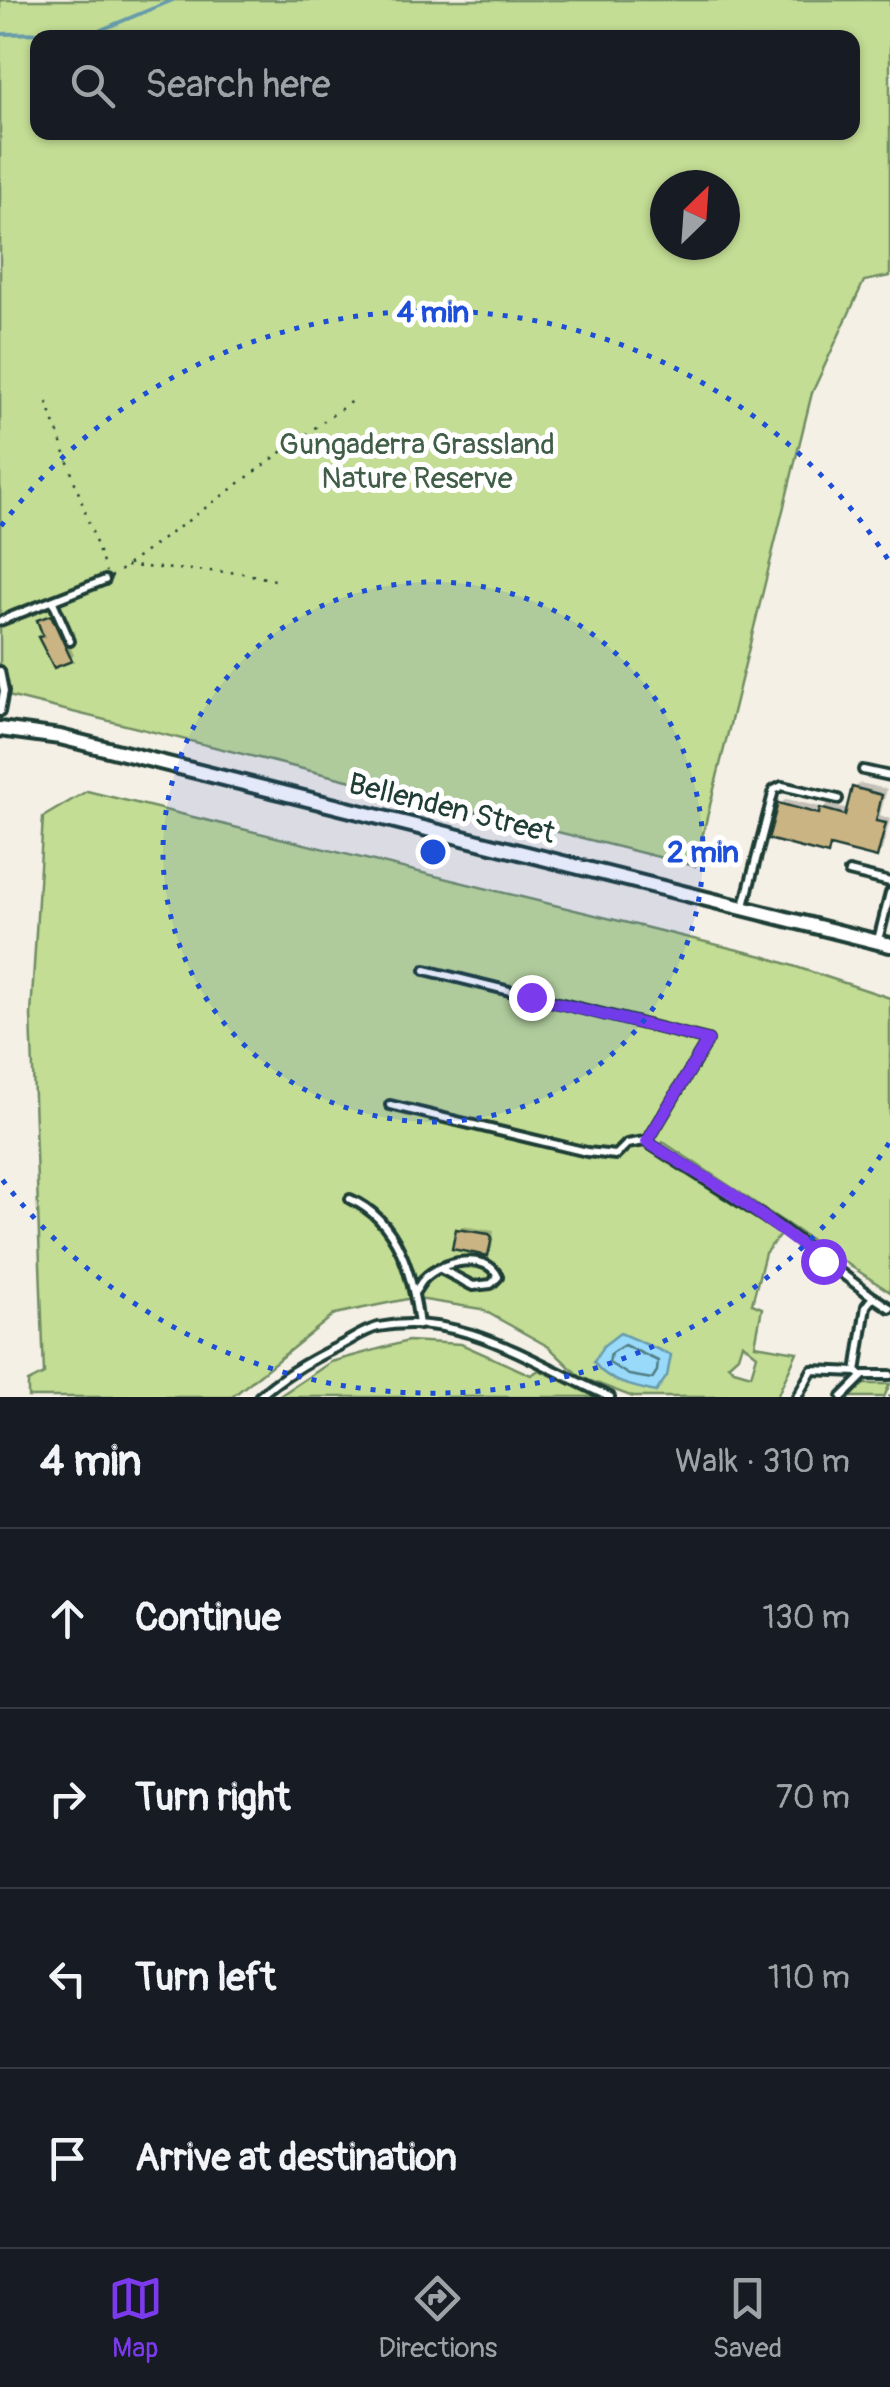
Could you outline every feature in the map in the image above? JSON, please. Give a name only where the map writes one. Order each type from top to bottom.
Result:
[{"type":"street","name":"Bellenden Street","points":[[0,730],[38,732],[884,942]]},
{"type":"lane","points":[[0,621],[107,579]]},
{"type":"lane","points":[[53,602],[70,641]]},
{"type":"lane","points":[[0,671],[4,691],[0,712]]},
{"type":"lane","points":[[863,770],[890,776]]},
{"type":"lane","points":[[744,906],[774,790],[782,786],[838,800]]},
{"type":"lane","points":[[849,872],[890,882]]},
{"type":"lane","points":[[884,942],[890,893]]},
{"type":"lane","points":[[425,970],[708,1040],[647,1142]]},
{"type":"lane","points":[[390,1105],[587,1152],[616,1154],[628,1144],[647,1142],[784,1230],[890,1308]]},
{"type":"lane","points":[[350,1199],[366,1206],[409,1267],[419,1325]]},
{"type":"lane","points":[[414,1293],[426,1276],[441,1268],[451,1264],[483,1261],[494,1268],[498,1277],[491,1284],[473,1286],[441,1268]]},
{"type":"lane","points":[[842,1397],[859,1374],[862,1324],[866,1306],[873,1297]]},
{"type":"lane","points":[[259,1397],[276,1381],[313,1358],[376,1328],[434,1324],[465,1330],[610,1397]]},
{"type":"lane","points":[[797,1397],[812,1370],[890,1375]]},
{"type":"path","points":[[48,402],[107,579],[353,400]]},
{"type":"path","points":[[125,566],[275,580]]},
{"type":"green space","name":"Gungaderra Grassland Nature Reserve","points":[[0,0],[890,0],[890,276],[864,281],[812,393],[695,866],[0,694]]},
{"type":"green space","points":[[87,791],[763,956],[890,998],[890,1292],[663,1142],[658,1151],[781,1234],[765,1253],[752,1304],[762,1308],[755,1345],[797,1352],[777,1397],[633,1397],[580,1377],[549,1347],[481,1309],[412,1298],[335,1314],[232,1397],[28,1397],[28,1382],[44,1374],[31,1015],[43,817]],"holes":[[[742,1343],[757,1355],[751,1375],[728,1365],[738,1356]]]},
{"type":"green space","points":[[408,1341],[461,1344],[531,1375],[539,1370],[600,1397],[278,1397],[331,1362]]},
{"type":"green space","points":[[863,1384],[890,1384],[884,1397],[851,1397]]},
{"type":"water","points":[[620,1333],[671,1355],[667,1376],[656,1392],[613,1379],[594,1362],[603,1346]]},
{"type":"building","points":[[51,615],[72,661],[54,668],[38,637],[43,636],[37,620]]},
{"type":"building","points":[[852,787],[882,795],[876,821],[886,823],[877,858],[830,846],[828,855],[768,839],[778,803],[819,814],[820,808],[845,815]]},
{"type":"building","points":[[456,1229],[489,1234],[492,1237],[488,1256],[452,1249]]},
{"type":"waterway","points":[[101,30],[173,0]]},
{"type":"waterway","points":[[0,34],[30,33]]},
{"type":"route","points":[[531,997],[708,1040],[647,1142],[732,1194],[823,1261]]}]
